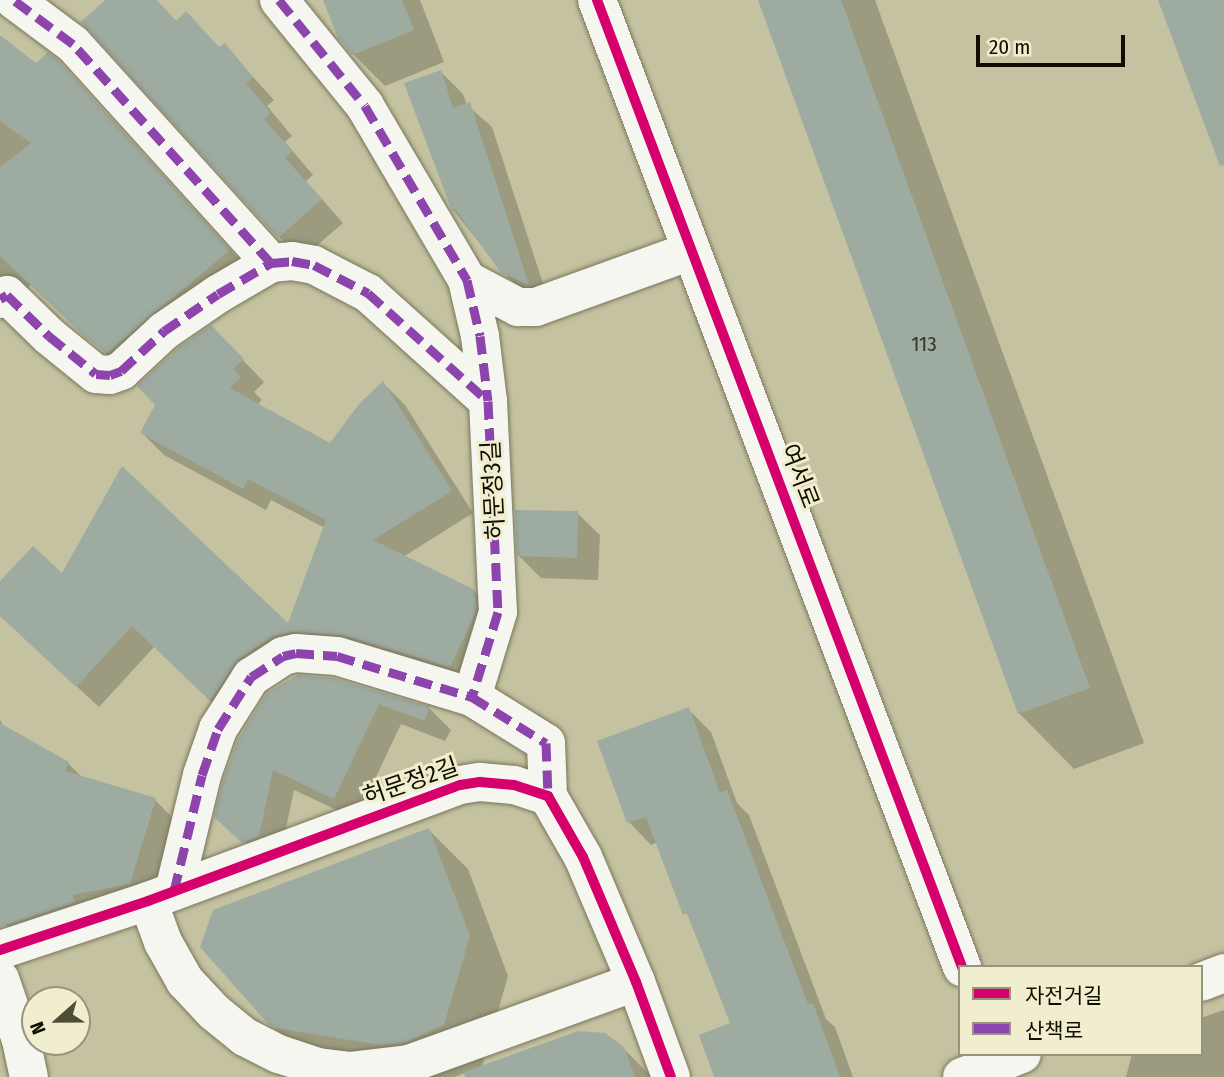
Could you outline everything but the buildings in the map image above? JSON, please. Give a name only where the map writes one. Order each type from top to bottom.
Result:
[{"type":"street","points":[[14,0],[73,44],[271,263]]},
{"type":"street","name":"허문정3길","points":[[279,0],[365,106],[467,280],[480,336],[488,401],[498,612],[472,697]]},
{"type":"street","name":"여서로","points":[[597,0],[961,965]]},
{"type":"street","points":[[467,280],[518,307],[536,307],[691,251]]},
{"type":"street","points":[[0,299],[7,295],[49,336],[96,374],[110,375],[121,371],[164,331],[218,293],[271,263],[292,261],[314,265],[368,293],[488,401]]},
{"type":"street","points":[[636,982],[410,1064],[349,1071],[318,1067],[279,1054],[245,1037],[214,1012],[185,981],[163,943],[161,896],[218,729],[239,692],[266,664],[296,653],[337,656],[472,697],[545,743],[548,796],[583,857],[636,982],[670,1077]]},
{"type":"street","name":"허문정2길","points":[[0,950],[161,896],[460,785],[491,782],[548,796]]},
{"type":"street","points":[[1203,981],[1224,973]]},
{"type":"street","points":[[0,979],[21,1040],[29,1077]]},
{"type":"street","points":[[962,1077],[1005,1062]]},
{"type":"marked path","points":[[0,299],[7,295],[49,336],[96,374],[110,375],[121,371],[164,331],[218,294],[271,263],[73,44],[14,0]]},
{"type":"marked path","points":[[279,0],[365,106],[467,280],[480,336],[488,401],[498,612],[472,697]]},
{"type":"marked path","points":[[271,263],[292,261],[314,265],[368,293],[488,401]]},
{"type":"marked path","points":[[174,891],[202,775],[218,729],[251,677],[283,656],[296,653],[337,656],[472,697],[546,743],[548,796]]},
{"type":"cycle path","points":[[597,0],[961,965]]},
{"type":"cycle path","points":[[0,950],[148,901],[460,785],[480,782],[514,785],[548,796],[583,857],[636,982],[671,1077]]}]
